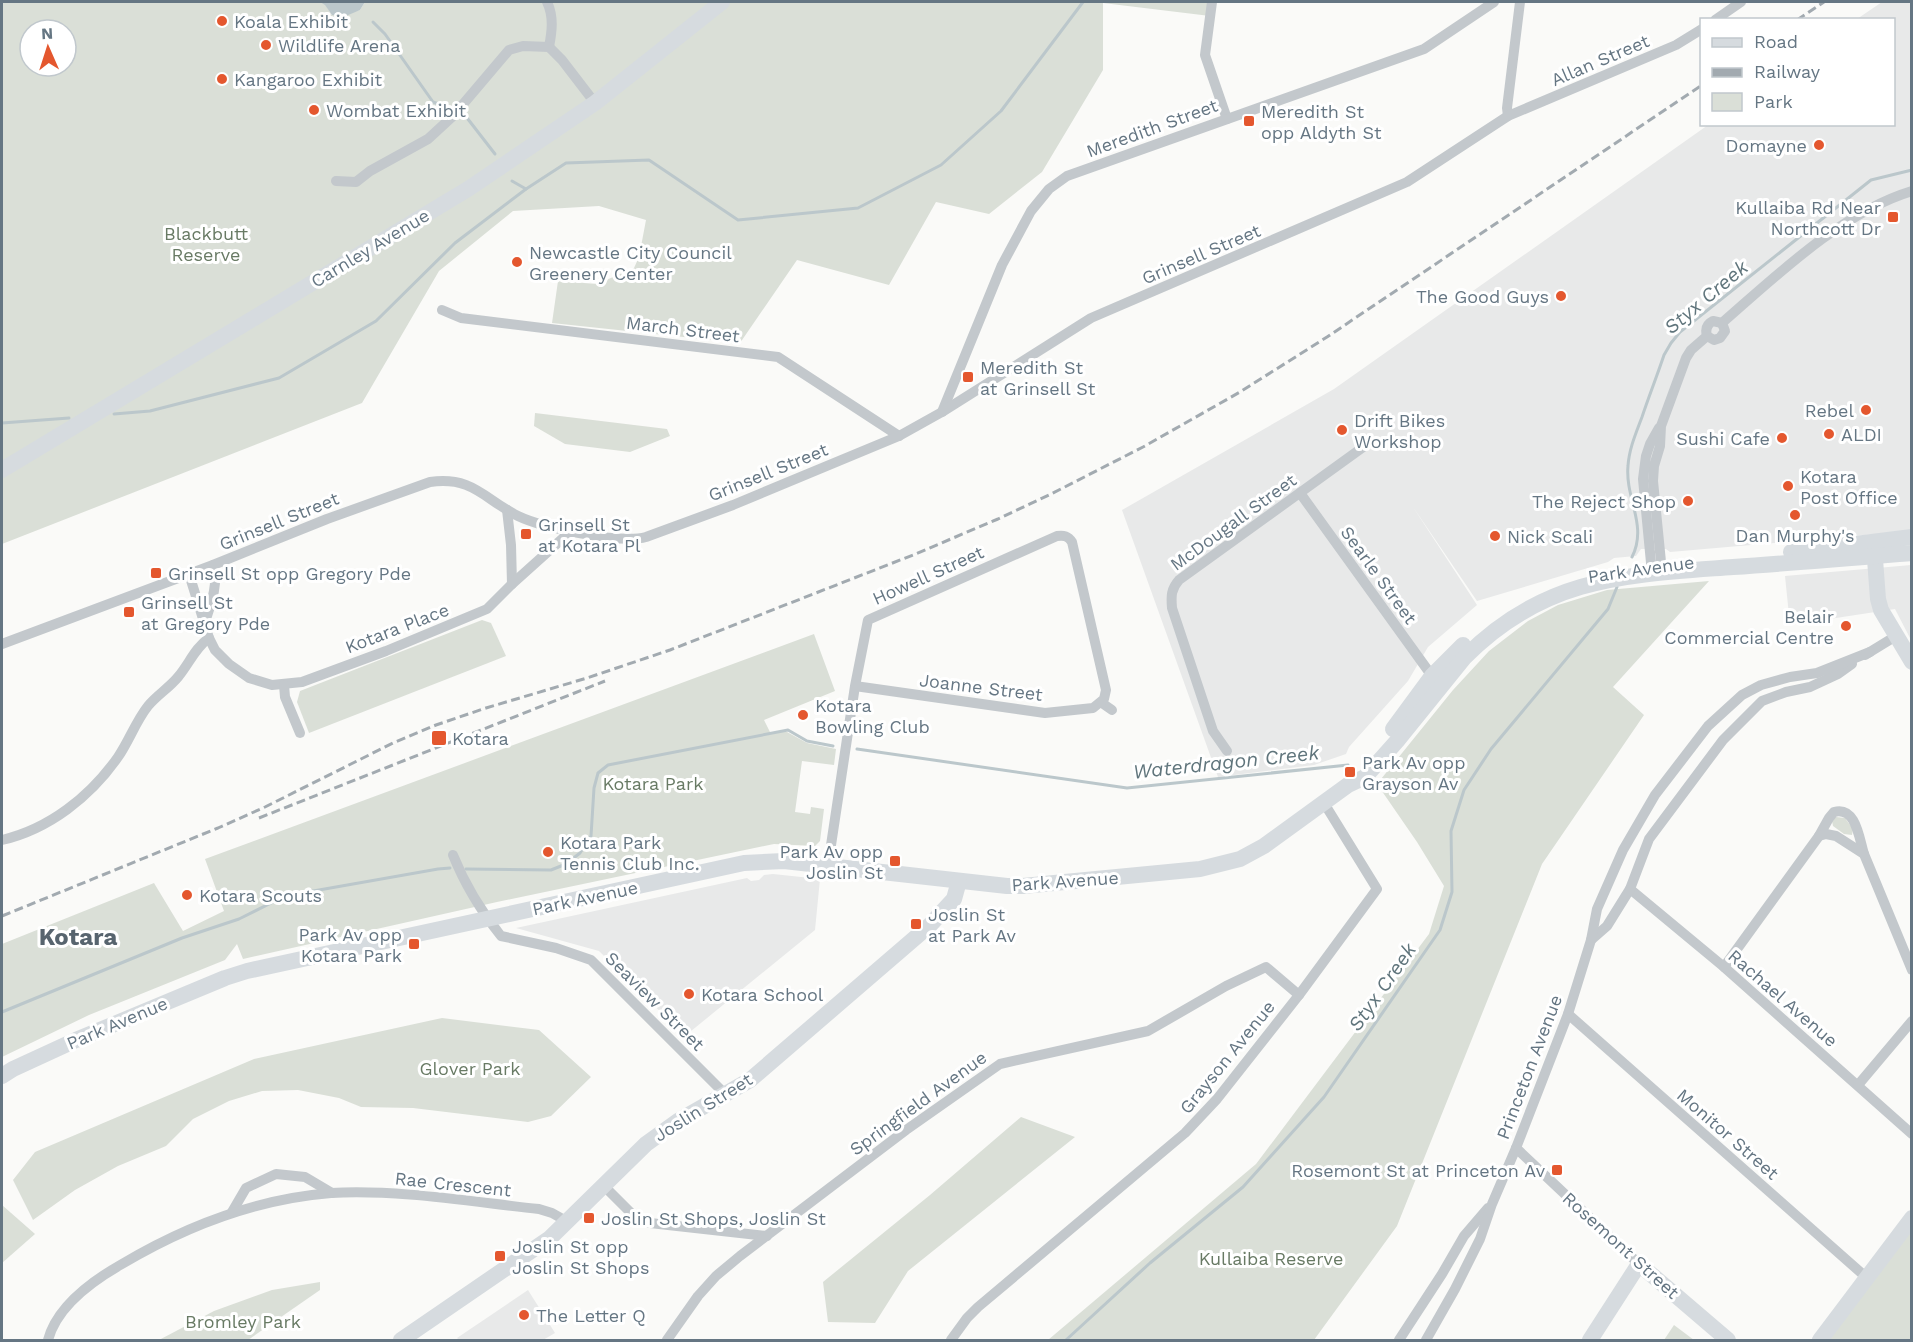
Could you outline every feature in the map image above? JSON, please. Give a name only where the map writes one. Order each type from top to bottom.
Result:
[{"type":"main road","name":"Carnley Avenue","points":[[2,470],[468,189],[595,103],[722,2]]},
{"type":"main road","name":"Park Avenue","points":[[1875,549],[1911,537]]},
{"type":"main road","name":"Park Avenue","points":[[1348,785],[1432,676],[1471,636],[1529,596],[1556,584],[1608,574],[1782,553],[1875,549],[1911,554]]},
{"type":"main road","points":[[1875,549],[1878,599],[1881,610],[1911,662]]},
{"type":"main road","name":"Park Avenue","points":[[2,1076],[76,1040],[247,971],[744,863],[784,861],[1007,886],[1039,886],[1200,869],[1240,859],[1264,846],[1348,785],[1365,777],[1464,658],[1485,638],[1508,621],[1547,599],[1608,574]]},
{"type":"main road","points":[[1402,734],[1408,720],[1431,687],[1432,676],[1443,674],[1470,646],[1485,638]]},
{"type":"main road","name":"Joslin Street","points":[[401,1341],[550,1238],[646,1144],[662,1132],[750,1080],[930,925],[954,899],[959,880]]},
{"type":"main road","points":[[1820,1341],[1911,1218]]},
{"type":"main road","points":[[1590,1341],[1639,1264]]},
{"type":"main road","name":"Rosemont Street","points":[[1639,1264],[1728,1341]]},
{"type":"street","points":[[547,2],[552,13],[549,48]]},
{"type":"street","points":[[1212,2],[1205,55],[1227,119]]},
{"type":"street","name":"Meredith Street","points":[[942,412],[1002,266],[1031,211],[1048,189],[1067,176],[1424,49],[1494,2]]},
{"type":"street","points":[[1508,116],[1507,108],[1520,2]]},
{"type":"street","points":[[1718,18],[1741,2]]},
{"type":"street","name":"Allan Street","points":[[1508,116],[1676,45],[1700,30]]},
{"type":"street","points":[[336,182],[356,182],[370,171],[428,139],[453,116],[509,50],[523,46],[549,48],[567,65],[595,103]]},
{"type":"street","name":"Grinsell Street","points":[[2,644],[213,565],[327,519],[430,482],[447,480],[468,485],[507,510],[535,523],[609,537],[642,538],[733,504],[899,436],[942,412],[1091,318],[1407,182],[1508,116]]},
{"type":"street","points":[[1656,568],[1654,466],[1660,446],[1661,426],[1691,350],[1707,336],[1714,340],[1720,338],[1725,331],[1722,323],[1779,273],[1857,215],[1911,191]]},
{"type":"street","name":"March Street","points":[[442,310],[461,318],[778,357],[899,436]]},
{"type":"street","name":"McDougall Street","points":[[1227,751],[1213,731],[1172,608],[1172,592],[1179,580],[1366,445]]},
{"type":"street","name":"Searle Street","points":[[1299,494],[1432,676]]},
{"type":"street","points":[[507,510],[512,584]]},
{"type":"street","name":"Kotara Place","points":[[189,574],[215,650],[237,671],[262,683],[284,685],[302,682],[474,616],[494,603],[571,531]]},
{"type":"street","name":"Howell Street","points":[[828,865],[855,686],[868,620],[1057,536],[1065,536],[1072,542],[1106,690],[1102,703]]},
{"type":"street","points":[[204,623],[216,578],[213,565]]},
{"type":"street","name":"Princeton Avenue","points":[[1591,940],[1606,927],[1630,889],[1649,839],[1723,740],[1762,701],[1810,687],[1838,674],[1896,636]]},
{"type":"street","points":[[2,840],[23,835],[52,820],[95,786],[119,755],[149,704],[178,677],[200,645],[209,638]]},
{"type":"street","name":"Princeton Avenue","points":[[1426,1341],[1480,1239],[1568,1014],[1591,940],[1597,909],[1623,850],[1655,795],[1708,726],[1742,696],[1761,685],[1817,673],[1870,652]]},
{"type":"street","points":[[284,685],[285,697],[300,733]]},
{"type":"street","name":"Joanne Street","points":[[855,686],[1045,712],[1088,710],[1102,703]]},
{"type":"street","points":[[1102,703],[1112,710]]},
{"type":"street","name":"Grayson Avenue","points":[[951,1341],[978,1307],[1185,1133],[1217,1099],[1299,995],[1377,889],[1324,803]]},
{"type":"street","points":[[1724,967],[1819,836],[1829,818],[1834,812],[1846,812],[1854,821],[1864,854],[1911,970]]},
{"type":"street","points":[[1819,836],[1826,834],[1836,836],[1864,854]]},
{"type":"street","points":[[453,855],[460,872],[488,920]]},
{"type":"street","name":"Rachael Avenue","points":[[1630,889],[1724,967],[1911,1134]]},
{"type":"street","name":"Seaview Street","points":[[488,920],[501,936],[555,948],[591,960],[726,1094]]},
{"type":"street","name":"Springfield Avenue","points":[[667,1341],[698,1296],[716,1276],[906,1130],[1000,1064],[1148,1031],[1226,986],[1266,967],[1299,995]]},
{"type":"street","name":"Monitor Street","points":[[1568,1014],[1867,1278]]},
{"type":"street","points":[[1858,1085],[1911,1021]]},
{"type":"street","name":"Rosemont Street","points":[[1516,1148],[1639,1264]]},
{"type":"street","name":"Rae Crescent","points":[[232,1212],[246,1188],[276,1174],[305,1177],[332,1193]]},
{"type":"street","points":[[604,1186],[640,1220],[767,1236]]},
{"type":"street","name":"Rae Crescent","points":[[48,1341],[50,1331],[75,1297],[112,1270],[153,1245],[232,1212],[283,1200],[332,1193],[415,1195],[539,1209],[568,1222]]},
{"type":"street","name":"Princeton Avenue","points":[[1399,1341],[1464,1236],[1492,1204]]},
{"type":"shaded area","points":[[320,2],[365,2],[360,10],[346,16],[332,15]]},
{"type":"shaded area","points":[[1882,2],[1911,2],[1911,531],[1670,552],[1666,549],[1641,549],[1636,556],[1614,558],[1608,562],[1477,601],[1413,507],[1477,605],[1428,647],[1408,681],[1349,747],[1346,754],[1314,765],[1218,777],[1122,510],[1334,389],[1707,126],[1895,126],[1895,18],[1858,18]]},
{"type":"shaded area","points":[[1911,565],[1911,640],[1895,609],[1790,625],[1785,576]]},
{"type":"shaded area","name":"Kotara School","points":[[764,875],[820,879],[815,930],[685,1036],[599,951],[516,928],[747,878],[751,881],[759,880]]},
{"type":"shaded area","points":[[528,1290],[555,1333],[543,1340],[459,1340],[457,1338]]},
{"type":"green space","name":"Blackbutt Reserve","points":[[2,2],[320,2],[325,4],[332,15],[360,10],[365,2],[1212,2],[1210,16],[1103,3],[1103,70],[1042,172],[989,214],[936,202],[889,285],[797,260],[740,343],[552,323],[558,281],[597,284],[634,268],[639,257],[646,220],[599,206],[513,211],[439,271],[362,403],[2,544]]},
{"type":"green space","points":[[535,413],[667,429],[670,436],[630,452],[565,444],[534,426]]},
{"type":"green space","name":"Kullaiba Reserve","points":[[1709,581],[1613,687],[1644,715],[1542,864],[1397,1226],[1314,1340],[1048,1340],[1256,1164],[1429,934],[1444,886],[1377,784],[1453,690],[1489,651],[1528,621],[1558,605],[1607,590]]},
{"type":"green space","points":[[482,620],[491,623],[506,656],[309,733],[297,702],[300,691]]},
{"type":"green space","name":"Kotara Park","points":[[814,634],[835,691],[764,720],[770,732],[787,732],[807,743],[836,749],[834,765],[802,761],[795,812],[810,814],[811,807],[824,809],[820,841],[815,846],[774,844],[497,902],[243,959],[237,944],[225,960],[89,1015],[2,1057],[2,944],[154,883],[183,931],[224,911],[205,859]]},
{"type":"green space","points":[[1836,817],[1845,818],[1853,829],[1852,835],[1844,834],[1833,826],[1832,821]]},
{"type":"green space","name":"Glover Park","points":[[442,1018],[539,1030],[591,1077],[551,1116],[528,1122],[413,1108],[361,1107],[339,1098],[298,1090],[262,1091],[229,1101],[193,1119],[166,1146],[118,1166],[75,1190],[33,1220],[13,1180],[35,1152],[254,1059]]},
{"type":"green space","points":[[1021,1117],[1075,1137],[908,1271],[875,1323],[828,1322],[823,1282]]},
{"type":"green space","points":[[2,1205],[35,1234],[2,1263]]},
{"type":"green space","points":[[1911,1218],[1911,1340],[1820,1340]]},
{"type":"green space","name":"Bromley Park","points":[[320,1282],[320,1290],[248,1340],[159,1340],[214,1311],[272,1290]]},
{"type":"green space","points":[[1674,1325],[1694,1340],[1664,1340]]},
{"type":"waterway","points":[[114,414],[150,411],[279,378],[376,321],[455,243],[526,189],[566,163],[649,160],[738,220],[858,208],[941,165],[1001,111],[1083,2]]},
{"type":"waterway","points":[[373,22],[385,34],[433,102],[455,110]]},
{"type":"waterway","points":[[461,113],[495,154]]},
{"type":"waterway","name":"Styx Creek","points":[[1632,557],[1638,534],[1628,478],[1630,453],[1664,355],[1671,343],[1680,332],[1871,180],[1912,170]]},
{"type":"waterway","points":[[512,181],[526,189]]},
{"type":"waterway","points":[[2,423],[69,418]]},
{"type":"waterway","name":"Styx Creek","points":[[1066,1340],[1150,1263],[1243,1187],[1324,1097],[1440,930],[1452,892],[1451,831],[1464,790],[1491,749],[1608,609],[1617,587]]},
{"type":"waterway","name":"Waterdragon Creek","points":[[466,869],[551,870],[566,864],[580,853],[591,836],[594,788],[598,773],[608,765],[788,730],[807,741],[833,746]]},
{"type":"waterway","name":"Waterdragon Creek","points":[[857,749],[1127,788],[1348,765]]},
{"type":"waterway","name":"Waterdragon Creek","points":[[2,1012],[182,938],[239,919],[285,896],[450,868]]},
{"type":"railway","points":[[1800,18],[1824,2]]},
{"type":"railway","points":[[2,916],[218,828],[393,743],[436,725],[670,650],[913,555],[1051,494],[1143,447],[1240,392],[1327,337],[1700,86]]},
{"type":"railway","points":[[259,818],[605,681]]},
{"type":"place","name":"Koala Exhibit","points":[[222,21]]},
{"type":"place","name":"Wildlife Arena","points":[[266,45]]},
{"type":"place","name":"Kangaroo Exhibit","points":[[222,79]]},
{"type":"place","name":"Wombat Exhibit","points":[[314,110]]},
{"type":"place","name":"Meredith St opp Aldyth St","points":[[1249,121]]},
{"type":"place","name":"Domayne","points":[[1819,145]]},
{"type":"place","name":"Kullaiba Rd Near Northcott Dr","points":[[1893,217]]},
{"type":"place","name":"Newcastle City Council Greenery Center","points":[[517,262]]},
{"type":"place","name":"The Good Guys","points":[[1561,296]]},
{"type":"place","name":"Meredith St at Grinsell St","points":[[968,377]]},
{"type":"place","name":"Rebel","points":[[1866,410]]},
{"type":"place","name":"Drift Bikes Workshop","points":[[1342,430]]},
{"type":"place","name":"ALDI","points":[[1829,434]]},
{"type":"place","name":"Sushi Cafe","points":[[1782,438]]},
{"type":"place","name":"Kotara Post Office","points":[[1788,486]]},
{"type":"place","name":"The Reject Shop","points":[[1688,501]]},
{"type":"place","name":"Dan Murphy's","points":[[1795,515]]},
{"type":"place","name":"Grinsell St at Kotara Pl","points":[[526,534]]},
{"type":"place","name":"Nick Scali","points":[[1495,536]]},
{"type":"place","name":"Grinsell St opp Gregory Pde","points":[[156,573]]},
{"type":"place","name":"Grinsell St at Gregory Pde","points":[[129,612]]},
{"type":"place","name":"Belair Commercial Centre","points":[[1846,626]]},
{"type":"place","name":"Kotara Bowling Club","points":[[803,715]]},
{"type":"place","name":"Kotara","points":[[439,738]]},
{"type":"place","name":"Park Av opp Grayson Av","points":[[1350,772]]},
{"type":"place","name":"Kotara Park Tennis Club Inc.","points":[[548,852]]},
{"type":"place","name":"Park Av opp Joslin St","points":[[895,861]]},
{"type":"place","name":"Kotara Scouts","points":[[187,895]]},
{"type":"place","name":"Joslin St at Park Av","points":[[916,924]]},
{"type":"place","name":"Park Av opp Kotara Park","points":[[414,944]]},
{"type":"place","name":"Kotara School","points":[[689,994]]},
{"type":"place","name":"Rosemont St at Princeton Av","points":[[1557,1170]]},
{"type":"place","name":"Joslin St Shops, Joslin St","points":[[589,1218]]},
{"type":"place","name":"Joslin St opp Joslin St Shops","points":[[500,1256]]},
{"type":"place","name":"The Letter Q","points":[[524,1315]]},
{"type":"district","name":"Kotara","points":[[78,937]]}]
